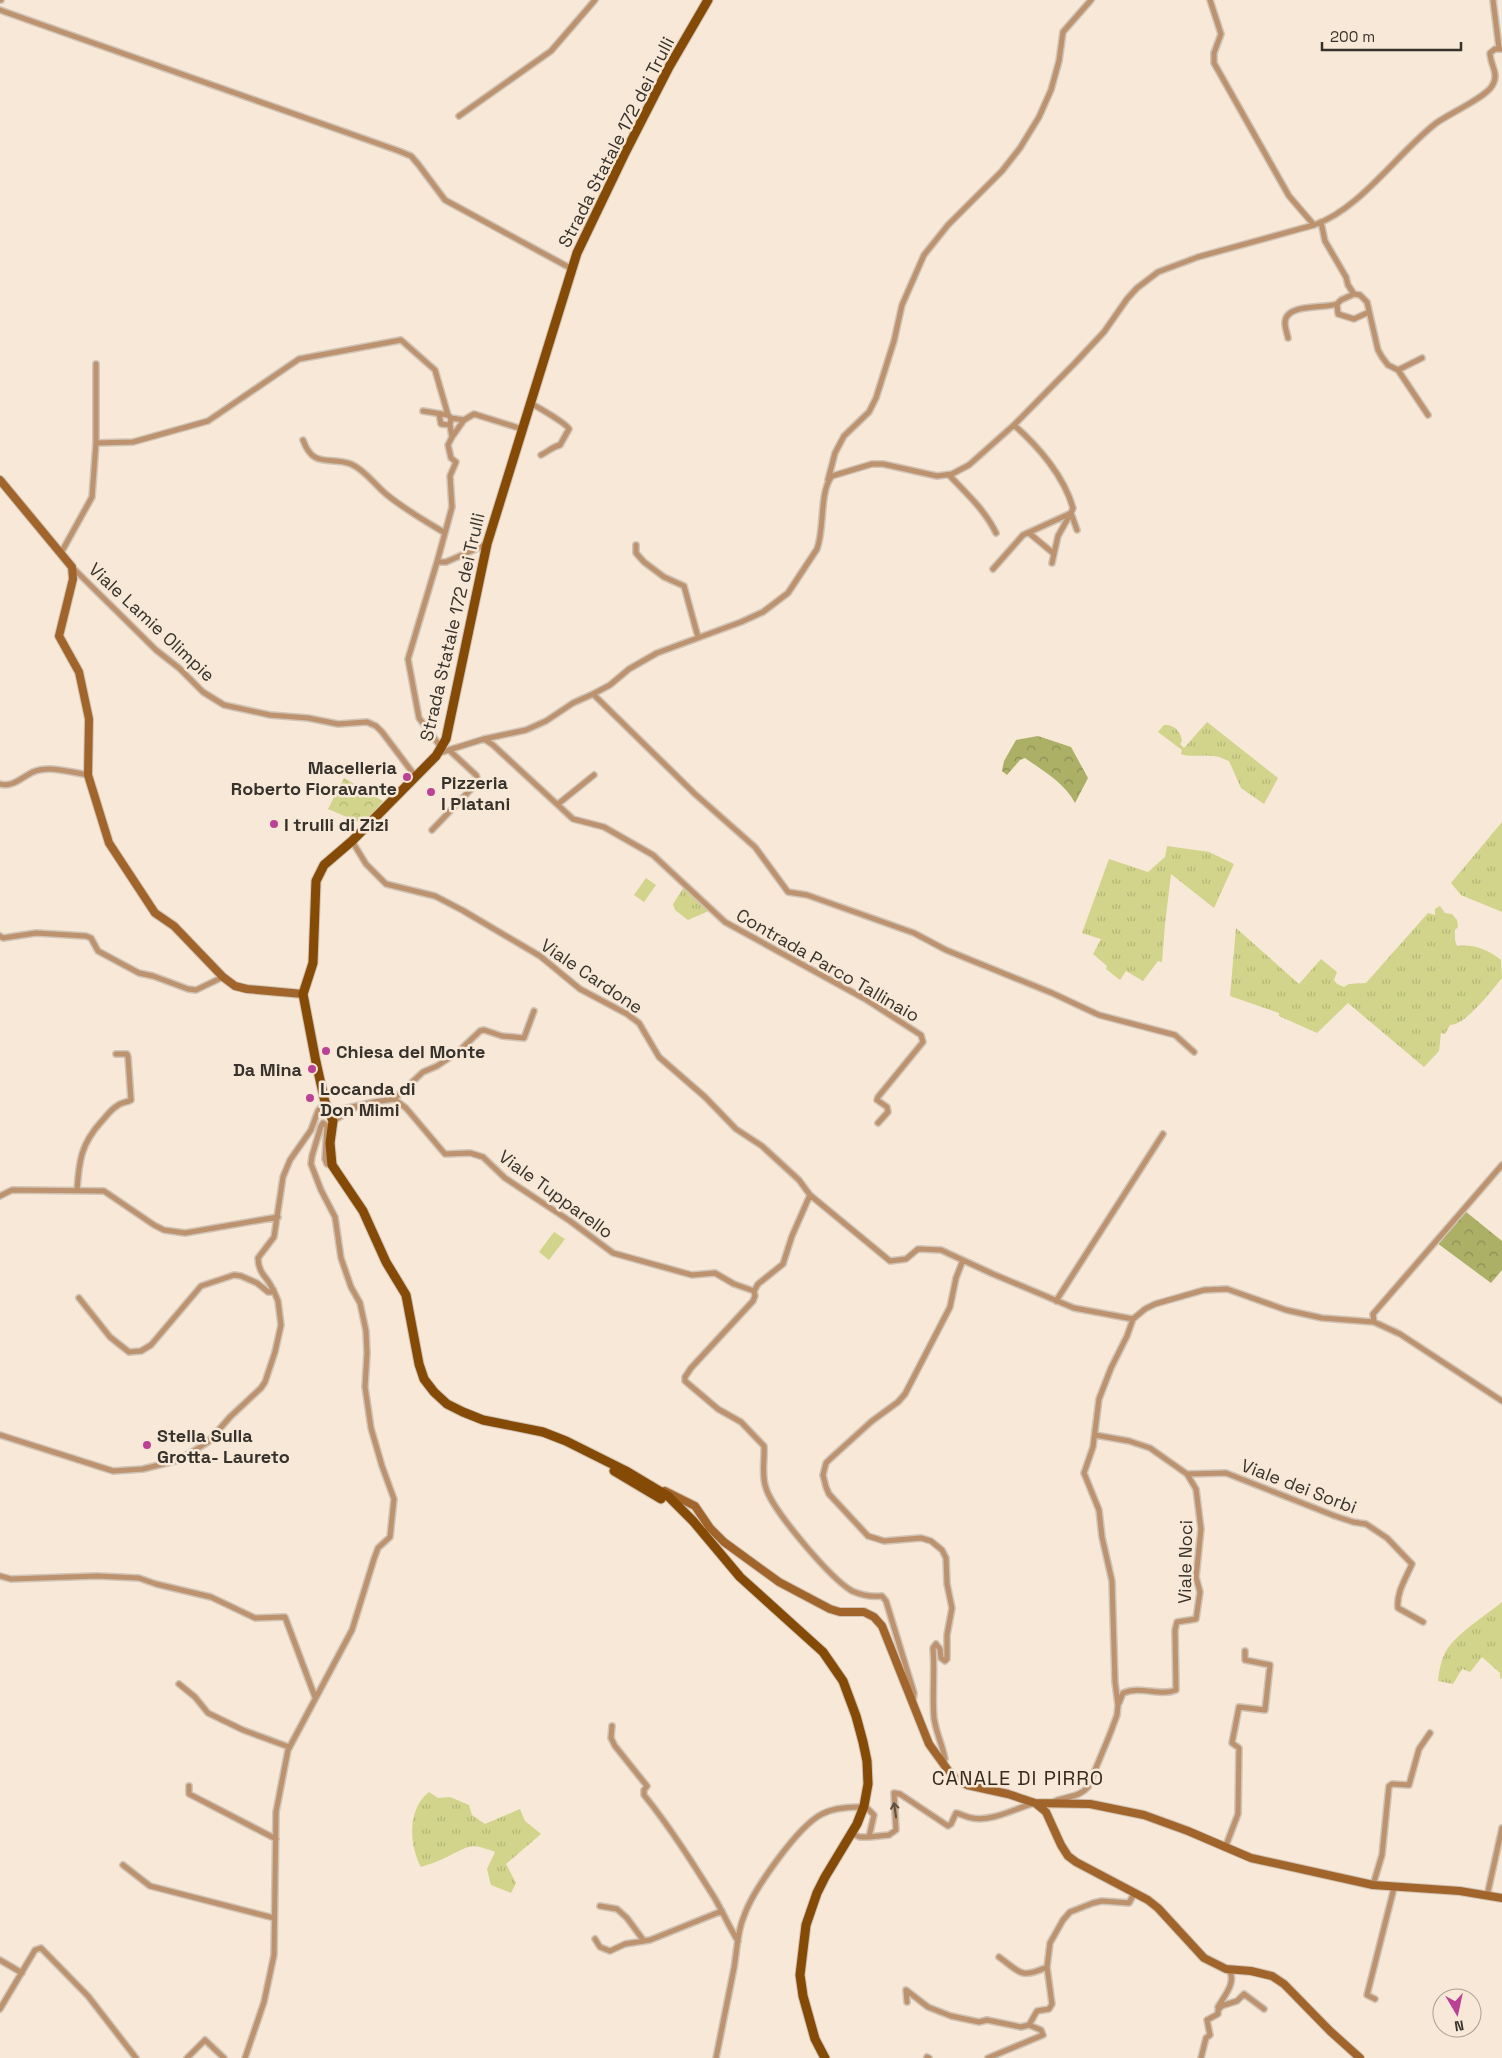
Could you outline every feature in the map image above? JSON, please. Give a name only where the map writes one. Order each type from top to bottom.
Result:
[{"type":"main road","name":"Strada Statale 172 dei Trulli","points":[[332,1165],[330,1143],[333,1121],[325,1102],[303,994],[313,963],[316,880],[324,865],[352,841],[443,750],[454,708],[487,544],[577,253],[669,67],[708,0]]},
{"type":"main road","points":[[332,1165],[363,1211],[386,1262],[406,1295],[419,1364],[424,1379],[434,1392],[447,1404],[462,1412],[484,1420],[534,1430],[566,1441],[651,1485],[682,1506],[740,1577],[823,1652],[843,1681],[856,1716],[868,1773],[864,1806],[852,1834],[817,1893],[806,1926],[802,1950],[800,1975],[803,1996],[815,2039],[825,2058]]},
{"type":"main road","points":[[555,1437],[656,1496],[676,1510],[682,1506]]},
{"type":"street","points":[[459,116],[550,52],[595,0]]},
{"type":"street","points":[[443,750],[526,730],[593,694],[629,669],[657,653],[763,612],[788,593],[817,549],[828,480],[835,453],[844,436],[869,412],[876,398],[892,350],[902,305],[924,255],[948,225],[1002,171],[1020,148],[1039,117],[1051,90],[1059,61],[1063,32],[1091,0]]},
{"type":"street","points":[[1210,0],[1221,34],[1214,54],[1214,63],[1289,196],[1314,225]]},
{"type":"street","points":[[828,480],[836,473],[872,464],[883,464],[937,476],[949,475],[969,466],[1014,425],[1089,348],[1132,293],[1158,272],[1198,257],[1314,225],[1351,202],[1435,124],[1492,87],[1496,75],[1490,53],[1495,49],[1500,49],[1493,0]]},
{"type":"street","points":[[0,10],[411,156],[445,200],[572,270]]},
{"type":"street","points":[[1321,222],[1325,241],[1354,294],[1365,299],[1378,350],[1388,365],[1398,370],[1428,415]]},
{"type":"street","points":[[1288,338],[1285,321],[1287,314],[1294,309],[1337,304],[1354,294]]},
{"type":"street","points":[[1337,304],[1338,314],[1348,318],[1358,319],[1369,312]]},
{"type":"street","points":[[96,443],[133,442],[208,421],[299,359],[401,340],[435,370],[449,416],[452,437]]},
{"type":"street","points":[[1398,370],[1422,358]]},
{"type":"street","points":[[61,553],[92,497],[96,443],[96,364]]},
{"type":"street","points":[[530,403],[566,424],[570,429],[560,445],[551,448],[548,452],[541,455]]},
{"type":"street","points":[[423,411],[464,420]]},
{"type":"street","points":[[438,414],[441,424],[450,426]]},
{"type":"street","points":[[432,830],[478,780],[476,775],[443,750],[419,718],[408,660],[452,507],[450,476],[456,462],[451,458],[448,445],[464,420],[474,414],[522,429]]},
{"type":"street","points":[[1014,425],[1039,448],[1053,469],[1072,504],[1072,513],[1077,530]]},
{"type":"street","points":[[303,440],[305,446],[316,458],[321,461],[350,463],[377,484],[386,494],[419,518],[445,533]]},
{"type":"street","points":[[949,475],[990,521],[996,533]]},
{"type":"street","name":"Viale Lamie Olimpie","points":[[0,480],[72,567],[156,650],[179,668],[204,692],[224,705],[270,715],[308,718],[338,724],[367,722],[376,726],[382,732],[416,777]]},
{"type":"street","points":[[993,569],[1017,541],[1028,532],[1072,513]]},
{"type":"street","points":[[1052,563],[1058,536],[1072,513]]},
{"type":"street","points":[[1028,532],[1053,553]]},
{"type":"street","points":[[437,562],[446,562],[487,544]]},
{"type":"street","points":[[636,545],[636,553],[644,562],[664,577],[684,586],[698,637]]},
{"type":"street","points":[[72,567],[73,579],[59,636],[79,672],[89,720],[88,775],[109,843],[155,913],[174,926],[223,977],[235,986],[247,989],[303,994]]},
{"type":"street","points":[[593,694],[695,794],[754,847],[788,892],[807,894],[914,933],[946,950],[1052,993],[1099,1015],[1175,1035],[1194,1052]]},
{"type":"street","name":"Contrada Parco Tallinaio","points":[[484,739],[493,744],[574,819],[610,830],[653,855],[725,922],[835,982],[921,1035],[923,1042],[878,1097],[877,1100],[887,1107],[888,1112],[878,1123]]},
{"type":"street","points":[[0,784],[3,786],[17,782],[33,772],[47,769],[88,775]]},
{"type":"street","points":[[558,804],[594,775]]},
{"type":"street","name":"Viale Cardone","points":[[352,841],[366,864],[386,884],[435,896],[462,910],[540,956],[580,989],[627,1014],[639,1023],[659,1057],[736,1128],[762,1146],[799,1180],[810,1195],[890,1261],[906,1259],[918,1249],[941,1250],[1074,1308],[1132,1319]]},
{"type":"street","points":[[0,936],[3,938],[36,933],[86,936],[91,938],[98,951],[139,973],[153,976],[188,990],[196,990],[223,977]]},
{"type":"street","points":[[330,1112],[394,1099],[423,1072],[446,1061],[480,1031],[484,1030],[502,1036],[524,1038],[534,1011]]},
{"type":"street","points":[[77,1190],[80,1160],[85,1142],[92,1131],[118,1104],[131,1100],[128,1056],[127,1054],[116,1054]]},
{"type":"street","name":"Viale Tupparello","points":[[394,1099],[406,1108],[445,1154],[470,1153],[484,1157],[505,1178],[570,1221],[613,1253],[692,1275],[715,1273],[734,1284],[754,1291]]},
{"type":"street","points":[[0,1435],[113,1471],[143,1469],[179,1460],[208,1442],[230,1416],[261,1388],[265,1382],[275,1352],[281,1325],[278,1301],[273,1289],[259,1269],[258,1258],[274,1237],[283,1177],[290,1160],[311,1130],[318,1111],[325,1102]]},
{"type":"street","points":[[333,1121],[359,1105]]},
{"type":"street","points":[[245,2058],[271,1975],[274,1954],[276,1812],[289,1747],[352,1630],[378,1548],[390,1537],[394,1499],[382,1466],[364,1387],[368,1353],[366,1331],[360,1303],[351,1287],[341,1258],[335,1217],[321,1190],[311,1164],[323,1123],[327,1126],[325,1159],[327,1164],[332,1165]]},
{"type":"street","points":[[1056,1301],[1163,1134]]},
{"type":"street","points":[[1374,1322],[1373,1314],[1502,1165]]},
{"type":"street","points":[[0,1196],[12,1190],[104,1191],[154,1226],[164,1230],[185,1233],[278,1217]]},
{"type":"street","points":[[810,1195],[792,1236],[783,1264],[758,1284],[754,1291],[753,1301],[685,1377],[687,1384],[718,1409],[740,1422],[764,1446],[764,1479],[767,1492],[782,1517],[834,1578],[853,1591],[872,1597],[882,1596],[886,1601],[914,1693],[913,1704]]},
{"type":"street","points":[[942,1762],[944,1755],[938,1736],[934,1712],[933,1648],[936,1644],[940,1649],[941,1658],[945,1661],[952,1608],[946,1558],[942,1550],[926,1539],[884,1542],[868,1536],[829,1494],[823,1481],[823,1474],[826,1463],[830,1459],[872,1421],[898,1402],[904,1394],[950,1307],[956,1278],[963,1260]]},
{"type":"street","points":[[79,1298],[110,1337],[130,1352],[140,1351],[151,1345],[201,1286],[234,1275],[251,1280],[268,1292],[271,1293],[273,1289]]},
{"type":"street","points":[[1052,1802],[1060,1798],[1079,1794],[1088,1787],[1114,1725],[1118,1705],[1115,1682],[1112,1580],[1102,1537],[1099,1510],[1084,1473],[1093,1447],[1099,1399],[1111,1368],[1127,1336],[1132,1319],[1155,1304],[1204,1290],[1227,1289],[1286,1310],[1322,1318],[1374,1322],[1400,1334],[1502,1401]]},
{"type":"street","points":[[1095,1436],[1129,1441],[1150,1448],[1186,1474]]},
{"type":"street","name":"Viale dei Sorbi","points":[[1186,1474],[1226,1473],[1335,1516],[1366,1524],[1387,1538],[1412,1564],[1397,1601],[1398,1608],[1423,1622]]},
{"type":"street","name":"Viale Noci","points":[[1118,1705],[1123,1693],[1130,1690],[1165,1692],[1176,1690],[1175,1630],[1177,1622],[1196,1619],[1200,1592],[1196,1577],[1200,1521],[1196,1489],[1186,1474]]},
{"type":"street","points":[[682,1506],[694,1506],[710,1528],[724,1542],[779,1582],[830,1609],[840,1612],[864,1612],[874,1617],[882,1626],[929,1744],[957,1780],[1035,1803],[1046,1812],[1068,1856],[1089,1870],[1135,1892],[1158,1908],[1204,1958],[1229,1970],[1264,1973],[1278,1980],[1360,2058]]},
{"type":"street","points":[[0,1576],[11,1579],[97,1576],[140,1578],[156,1584],[211,1597],[256,1618],[285,1617],[315,1698]]},
{"type":"street","points":[[1225,1848],[1238,1814],[1239,1748],[1232,1743],[1239,1707],[1265,1710],[1270,1665],[1245,1660],[1245,1651]]},
{"type":"street","points":[[179,1684],[195,1697],[208,1713],[243,1730],[289,1747]]},
{"type":"street","points":[[612,1726],[611,1738],[615,1746],[647,1786],[644,1790],[644,1795],[664,1820],[722,1911],[738,1942]]},
{"type":"street","points":[[1373,1886],[1382,1855],[1389,1786],[1392,1784],[1409,1785],[1419,1748],[1430,1733]]},
{"type":"street","points":[[189,1786],[189,1794],[276,1839]]},
{"type":"street","points":[[852,1834],[860,1837],[869,1837],[889,1835],[896,1830],[894,1793],[900,1794],[948,1826],[952,1824],[956,1813],[973,1818],[1010,1813],[1035,1803],[1090,1804],[1144,1816],[1188,1831],[1251,1858],[1373,1886],[1425,1888],[1502,1898]]},
{"type":"street","points":[[716,2058],[738,1942],[744,1916],[750,1903],[799,1833],[817,1817],[828,1811],[859,1807]]},
{"type":"street","points":[[868,1809],[872,1811],[874,1818],[869,1837]]},
{"type":"street","points":[[1486,1896],[1502,1828]]},
{"type":"street","points":[[123,1865],[150,1886],[274,1918]]},
{"type":"street","points":[[1375,1999],[1367,1995],[1394,1888]]},
{"type":"street","points":[[907,2002],[906,1990],[928,2007],[951,2016],[979,2022],[987,2020],[1021,2027],[1029,2024],[1038,2011],[1049,2009],[1052,2004],[1047,1967],[1050,1943],[1070,1912],[1102,1901],[1129,1903],[1135,1892]]},
{"type":"street","points":[[600,1906],[618,1908],[644,1940]]},
{"type":"street","points":[[595,1939],[600,1947],[610,1951],[625,1944],[650,1940],[722,1911]]},
{"type":"street","points":[[0,2009],[35,1950],[38,1948],[43,1949],[88,1996],[136,2058]]},
{"type":"street","points":[[999,1957],[1021,1973],[1030,1975],[1047,1967]]},
{"type":"street","points":[[0,1960],[22,1973]]},
{"type":"street","points":[[1222,2006],[1218,2007],[1232,1981],[1232,1975],[1229,1970]]},
{"type":"street","points":[[1201,2058],[1206,2038],[1210,2035],[1207,2020],[1218,2014],[1218,2010],[1222,2006],[1237,2001],[1244,1994],[1264,2008]]},
{"type":"street","points":[[988,2058],[1044,2036],[1041,2030],[1029,2024]]},
{"type":"street","points":[[187,2058],[205,2040],[224,2058]]},
{"type":"green space","points":[[1207,722],[1278,778],[1264,804],[1241,788],[1229,761],[1215,756],[1189,756],[1181,754],[1182,750],[1158,732],[1164,725],[1174,727],[1180,735],[1182,741],[1180,744],[1184,748]]},
{"type":"green space","points":[[1038,736],[1071,747],[1088,778],[1075,803],[1060,783],[1025,758],[1020,760],[1007,775],[1002,771],[1004,761],[1016,740]]},
{"type":"green space","points":[[344,778],[383,801],[363,824],[328,809]]},
{"type":"green space","points":[[1502,822],[1502,912],[1461,895],[1451,883]]},
{"type":"green space","points":[[1167,846],[1209,852],[1234,864],[1214,908],[1171,874],[1162,962],[1158,961],[1143,981],[1126,971],[1120,980],[1106,969],[1107,966],[1093,954],[1101,939],[1082,933],[1109,859],[1148,872],[1165,857]]},
{"type":"green space","points":[[646,878],[656,885],[644,902],[634,895]]},
{"type":"green space","points":[[684,887],[711,910],[688,920],[675,910],[673,904]]},
{"type":"green space","points":[[1440,906],[1445,913],[1452,914],[1457,920],[1458,927],[1455,930],[1455,940],[1457,946],[1475,947],[1496,956],[1501,960],[1502,978],[1471,1014],[1456,1024],[1450,1025],[1445,1034],[1441,1033],[1439,1051],[1424,1067],[1348,1003],[1317,1033],[1279,1016],[1279,1013],[1230,996],[1236,928],[1299,984],[1321,959],[1337,972],[1334,980],[1337,984],[1344,987],[1349,984],[1366,983],[1428,913],[1435,915],[1435,909]]},
{"type":"green space","points":[[1465,1211],[1502,1241],[1502,1270],[1491,1283],[1437,1243]]},
{"type":"green space","points":[[554,1232],[565,1239],[549,1260],[539,1252]]},
{"type":"green space","points":[[1502,1602],[1502,1679],[1500,1678],[1500,1673],[1482,1657],[1470,1672],[1462,1669],[1453,1684],[1438,1681],[1443,1658],[1451,1644],[1464,1631]]},
{"type":"green space","points":[[429,1792],[438,1798],[450,1797],[469,1805],[472,1815],[485,1824],[520,1809],[525,1821],[541,1834],[506,1864],[516,1883],[511,1893],[491,1885],[487,1869],[495,1852],[487,1849],[475,1846],[470,1847],[421,1867],[414,1848],[412,1828],[417,1808]]},
{"type":"place","name":"Macelleria Roberto Fioravante","points":[[407,777]]},
{"type":"place","name":"Pizzeria I Platani","points":[[431,792]]},
{"type":"place","name":"I trulli di Zizi","points":[[274,824]]},
{"type":"place","name":"Chiesa del Monte","points":[[326,1051]]},
{"type":"place","name":"Da Mina","points":[[312,1069]]},
{"type":"place","name":"Locanda di Don Mimi","points":[[310,1098]]},
{"type":"place","name":"Stella Sulla Grotta- Laureto","points":[[147,1445]]},
{"type":"district","name":"CANALE DI PIRRO","points":[[1018,1778]]}]
